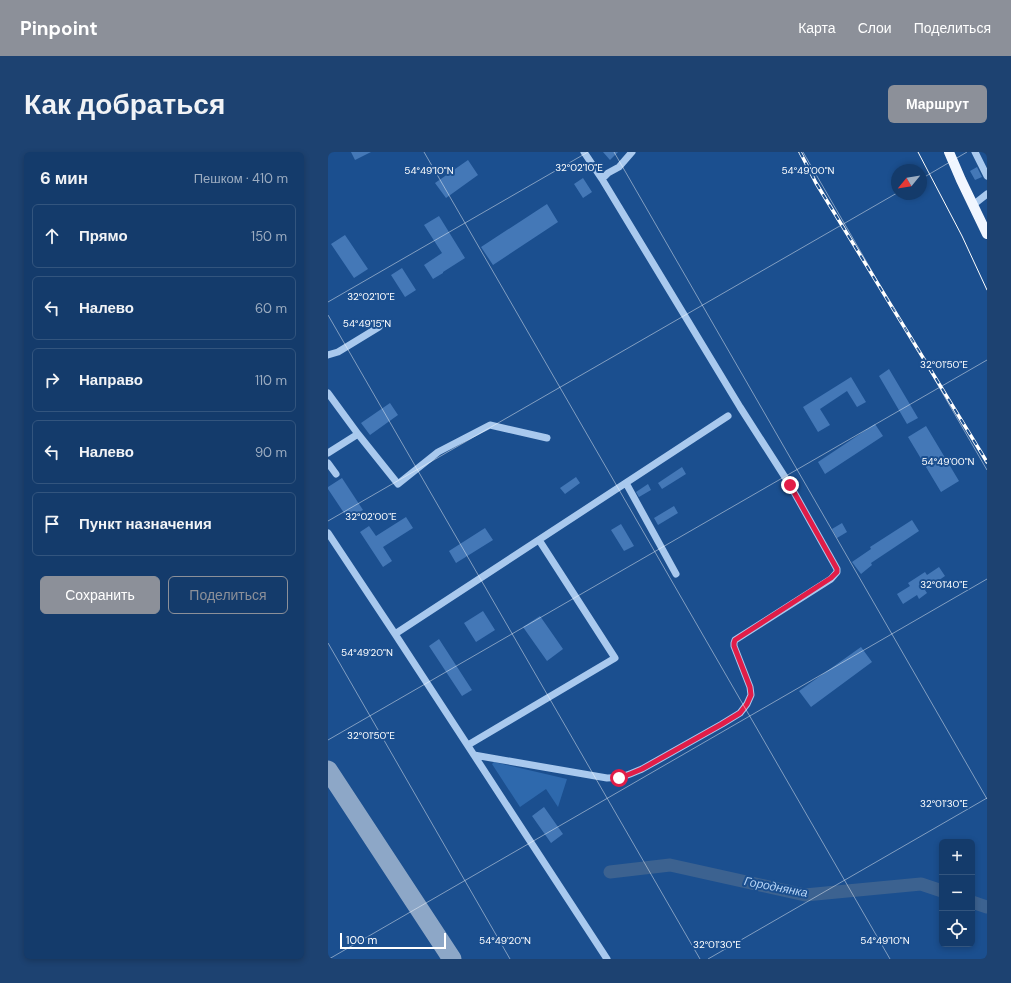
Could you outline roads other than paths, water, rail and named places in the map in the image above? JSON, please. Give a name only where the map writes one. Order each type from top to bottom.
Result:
[{"type":"main road","points":[[949,152],[987,234]]},
{"type":"street","points":[[474,755],[607,778],[619,778],[642,769],[740,713],[747,704],[751,695],[750,687],[734,646],[735,640],[831,578],[837,572],[837,569],[790,485],[740,407],[602,179],[584,152]]},
{"type":"street","points":[[602,179],[608,173],[619,167],[632,152]]},
{"type":"street","points":[[974,152],[987,176]]},
{"type":"street","points":[[973,204],[987,194]]},
{"type":"street","points":[[328,355],[338,352],[379,327]]},
{"type":"street","points":[[328,393],[358,434],[398,484],[438,452],[490,425],[547,438]]},
{"type":"street","points":[[395,634],[728,416]]},
{"type":"street","points":[[328,453],[358,434]]},
{"type":"street","points":[[328,463],[336,474]]},
{"type":"street","points":[[626,483],[676,574]]},
{"type":"street","points":[[328,533],[607,959]]},
{"type":"street","points":[[468,745],[615,658],[539,540]]},
{"type":"waterway","name":"Городнянка","points":[[610,872],[670,865],[805,895],[921,884],[939,890]]},
{"type":"waterway","name":"Городнянка","points":[[975,903],[987,907]]},
{"type":"tram line","points":[[918,152],[962,236],[987,290]]},
{"type":"railway","points":[[800,152],[816,183],[987,462]]}]
